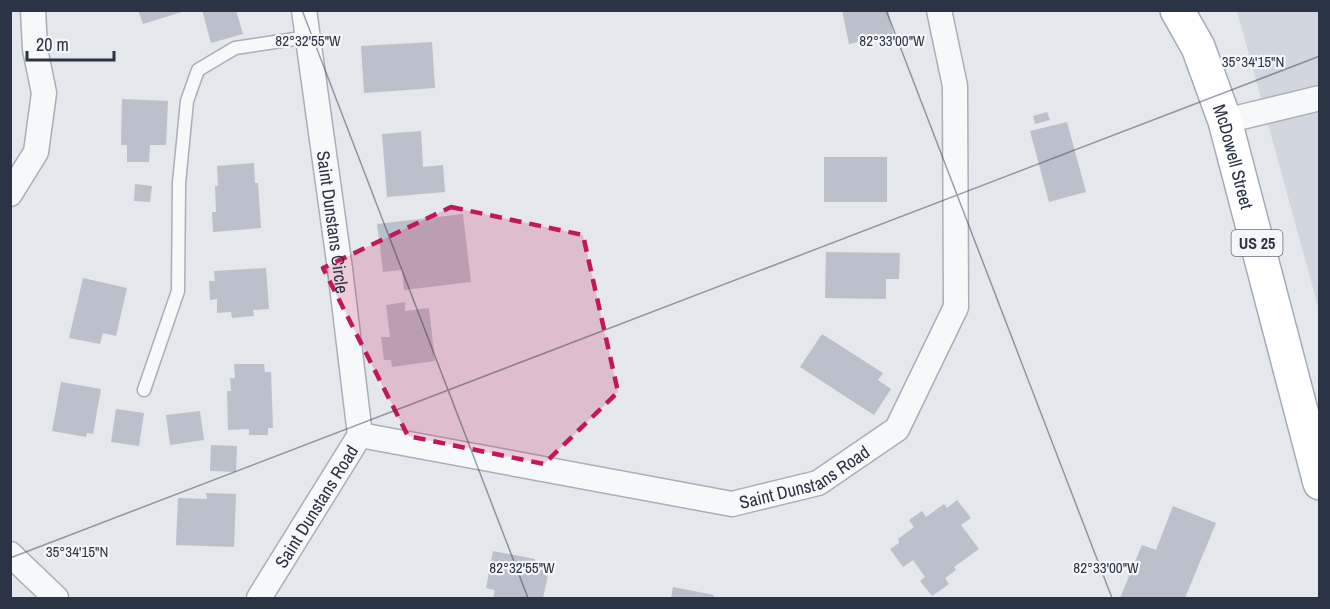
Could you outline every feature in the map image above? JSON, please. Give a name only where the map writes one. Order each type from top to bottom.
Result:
[{"type":"main road","name":"McDowell Street","points":[[1177,10],[1198,47],[1225,121],[1320,483]]},
{"type":"street","points":[[10,194],[36,152],[44,93],[35,49],[33,10]]},
{"type":"street","name":"Saint Dunstans Circle","points":[[304,10],[340,269],[360,435]]},
{"type":"street","name":"Saint Dunstans Road","points":[[259,598],[360,435],[732,504],[818,483],[897,429],[956,307],[955,86],[939,10]]},
{"type":"street","points":[[1225,121],[1320,98]]},
{"type":"street","points":[[10,554],[56,598]]},
{"type":"lane","points":[[144,390],[178,291],[179,183],[187,101],[198,70],[235,48],[308,37]]},
{"type":"highlighted area","points":[[451,207],[583,235],[618,392],[544,464],[408,436],[323,268]]},
{"type":"shaded area","points":[[1237,11],[1319,11],[1319,310]]},
{"type":"building","points":[[138,10],[184,10],[185,11],[143,24]]},
{"type":"building","points":[[202,10],[236,10],[243,34],[211,43]]},
{"type":"building","points":[[842,10],[888,10],[893,34],[849,44]]},
{"type":"building","points":[[432,42],[435,88],[364,93],[361,46]]},
{"type":"building","points":[[122,99],[168,101],[166,145],[150,145],[149,162],[127,162],[127,145],[121,145]]},
{"type":"building","points":[[1047,112],[1050,120],[1035,124],[1033,116]]},
{"type":"building","points":[[1067,122],[1086,192],[1049,202],[1030,131]]},
{"type":"building","points":[[421,131],[423,167],[443,165],[445,192],[387,197],[382,134]]},
{"type":"building","points":[[824,157],[887,157],[887,202],[824,202]]},
{"type":"building","points":[[254,163],[255,183],[258,183],[261,228],[213,232],[212,212],[216,212],[215,186],[218,186],[217,166]]},
{"type":"building","points":[[135,184],[152,186],[150,202],[134,201]]},
{"type":"building","points":[[463,214],[471,282],[404,290],[402,270],[383,272],[377,224]]},
{"type":"building","points":[[826,252],[900,253],[899,279],[886,279],[886,299],[825,298]]},
{"type":"building","points":[[266,268],[269,309],[253,310],[254,316],[232,318],[231,312],[217,313],[217,299],[210,300],[209,281],[215,281],[214,271]]},
{"type":"building","points":[[83,278],[127,288],[116,336],[103,333],[100,344],[69,338]]},
{"type":"building","points":[[405,302],[405,311],[429,308],[435,361],[392,367],[391,360],[384,360],[381,337],[390,337],[386,305]]},
{"type":"building","points":[[822,334],[883,373],[878,380],[891,389],[874,415],[800,367]]},
{"type":"building","points":[[234,364],[264,364],[265,372],[271,372],[273,428],[268,428],[268,435],[249,435],[249,429],[228,430],[227,391],[231,391],[230,378],[235,378]]},
{"type":"building","points":[[61,382],[101,389],[93,434],[87,433],[86,437],[52,431]]},
{"type":"building","points":[[116,409],[144,413],[139,446],[111,442]]},
{"type":"building","points":[[200,411],[204,440],[170,445],[166,415]]},
{"type":"building","points":[[211,445],[237,446],[236,472],[210,471]]},
{"type":"building","points":[[206,493],[236,494],[234,547],[176,545],[178,498],[207,499]]},
{"type":"building","points":[[957,500],[971,518],[961,525],[979,549],[954,567],[956,570],[945,578],[949,584],[932,596],[920,581],[925,577],[913,560],[903,567],[890,549],[899,543],[898,539],[914,527],[909,520],[922,511],[926,517],[944,504],[947,508]]},
{"type":"building","points":[[1173,506],[1216,523],[1185,598],[1120,598],[1142,545],[1156,550]]},
{"type":"building","points":[[493,551],[535,559],[534,567],[549,570],[543,598],[493,598],[495,590],[486,588]]},
{"type":"building","points":[[673,587],[714,595],[713,598],[671,598]]}]
